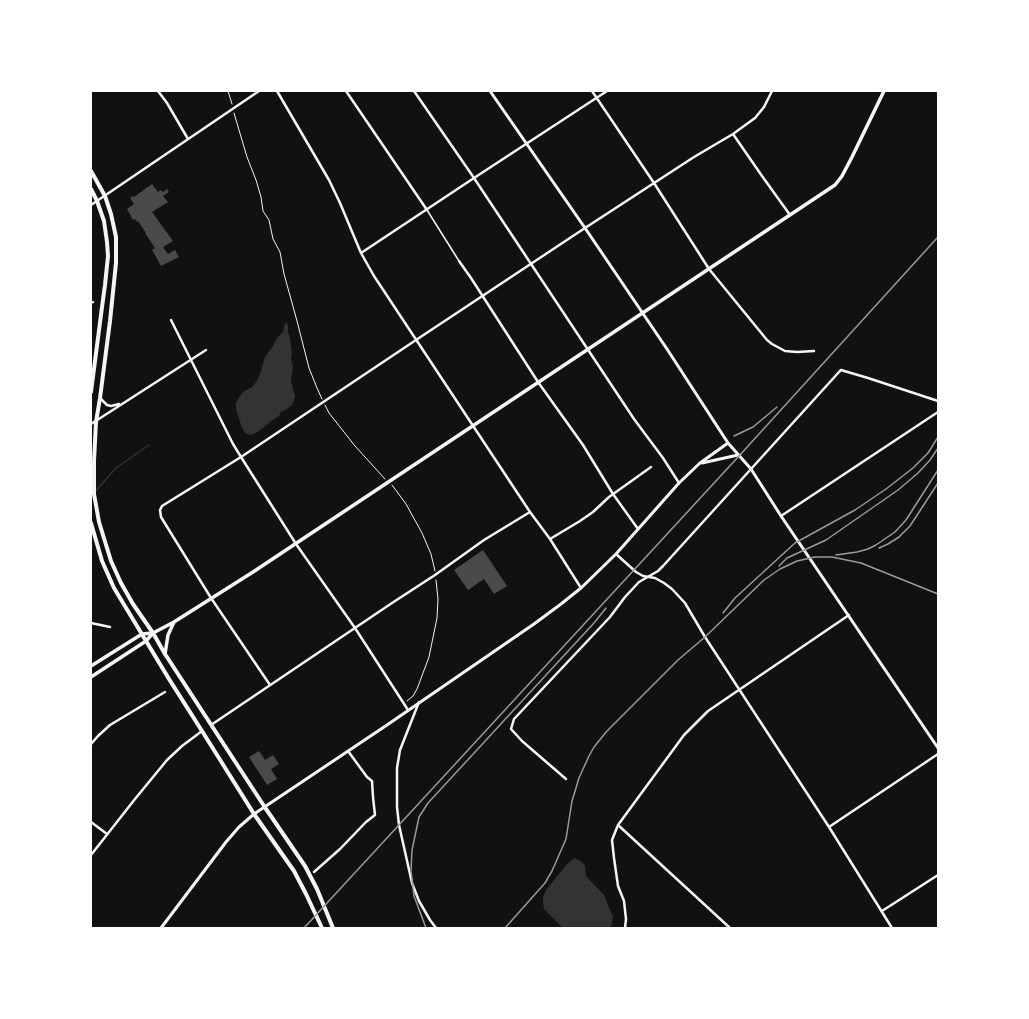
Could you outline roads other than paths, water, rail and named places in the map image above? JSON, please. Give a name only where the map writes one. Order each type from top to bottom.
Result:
[{"type":"main road","points":[[91,677],[146,641],[153,633],[174,622],[296,544],[835,185],[842,176],[852,157],[884,91]]},
{"type":"main road","points":[[91,171],[105,196],[111,214],[116,238],[114,283],[96,422],[94,461],[94,488],[99,522],[111,561],[121,582],[165,654],[305,866],[317,889],[333,928]]},
{"type":"main road","points":[[91,189],[97,201],[105,228],[108,256],[91,392]]},
{"type":"main road","points":[[91,523],[102,561],[114,588],[254,814],[291,867],[322,928]]},
{"type":"main road","points":[[165,654],[168,635],[174,622]]},
{"type":"main road","points":[[91,666],[142,634],[153,633]]},
{"type":"main road","points":[[202,731],[211,724]]},
{"type":"street","points":[[158,91],[167,103],[188,139]]},
{"type":"street","points":[[91,205],[258,91]]},
{"type":"street","points":[[277,91],[329,180],[361,253],[374,276],[530,512],[550,539],[581,588]]},
{"type":"street","points":[[346,91],[427,210]]},
{"type":"street","points":[[414,91],[474,178],[634,419],[663,458],[679,483]]},
{"type":"street","points":[[490,91],[667,349],[728,443],[751,469],[781,516],[938,748]]},
{"type":"street","points":[[592,91],[710,269],[767,340],[786,351],[814,351]]},
{"type":"street","points":[[361,253],[607,91]]},
{"type":"street","points":[[270,685],[211,598],[164,522],[161,517],[160,510],[162,506],[241,457],[654,183],[733,134],[754,118],[764,107],[772,91]]},
{"type":"street","points":[[733,134],[790,215]]},
{"type":"street","points":[[459,261],[538,382],[583,444],[613,494],[638,529]]},
{"type":"street","points":[[172,320],[230,438],[241,457],[296,544],[355,628],[408,710]]},
{"type":"street","points":[[91,424],[206,350]]},
{"type":"street","points":[[566,779],[522,741],[511,729],[514,719],[610,617],[625,597],[639,582],[658,571],[663,566],[841,370],[938,401]]},
{"type":"street","points":[[100,398],[111,406],[122,404]]},
{"type":"street","points":[[781,516],[938,412]]},
{"type":"street","points":[[161,928],[226,842],[239,827],[254,814],[420,702],[561,604],[581,588],[616,554],[679,483],[700,463],[728,443]]},
{"type":"street","points":[[700,463],[738,455]]},
{"type":"street","points":[[550,539],[593,512],[613,494],[651,467]]},
{"type":"street","points":[[211,724],[435,575],[484,540],[530,512]]},
{"type":"street","points":[[616,554],[636,572],[655,578],[664,583],[685,602],[705,638],[829,827],[892,928]]},
{"type":"street","points":[[626,928],[624,901],[618,886],[612,840],[618,825],[684,735],[708,711],[849,615]]},
{"type":"street","points":[[91,623],[110,627]]},
{"type":"street","points":[[91,744],[110,725],[166,692]]},
{"type":"street","points":[[420,702],[400,750],[397,807],[400,829],[412,883],[419,901],[436,928]]},
{"type":"street","points":[[91,855],[167,760],[182,746],[202,731]]},
{"type":"street","points":[[314,872],[340,849],[366,822],[376,815],[372,781],[367,777],[348,751]]},
{"type":"street","points":[[829,827],[938,754]]},
{"type":"street","points":[[91,822],[107,834]]},
{"type":"street","points":[[618,825],[730,928]]},
{"type":"street","points":[[882,911],[938,875]]},
{"type":"lane","points":[[427,210],[459,261]]},
{"type":"waterway","points":[[91,496],[116,468],[149,445]]},
{"type":"railway","points":[[304,928],[739,456],[938,237]]},
{"type":"railway","points":[[734,436],[753,427],[777,407]]},
{"type":"railway","points":[[723,613],[735,598],[795,543],[855,510],[886,489],[913,468],[928,453],[938,437]]},
{"type":"railway","points":[[779,566],[787,558],[826,540],[898,490],[918,473],[930,460],[938,448]]},
{"type":"railway","points":[[836,555],[868,549],[895,532],[906,520],[938,470]]},
{"type":"railway","points":[[879,548],[899,537],[910,526],[938,483]]},
{"type":"railway","points":[[505,928],[545,883],[552,871],[566,839],[572,801],[579,778],[594,747],[607,731],[678,660],[705,637],[764,580],[780,569],[797,561],[815,557],[832,557],[861,563],[938,594]]},
{"type":"railway","points":[[426,928],[414,896],[411,871],[412,850],[419,817],[428,803],[594,623],[606,608]]}]
